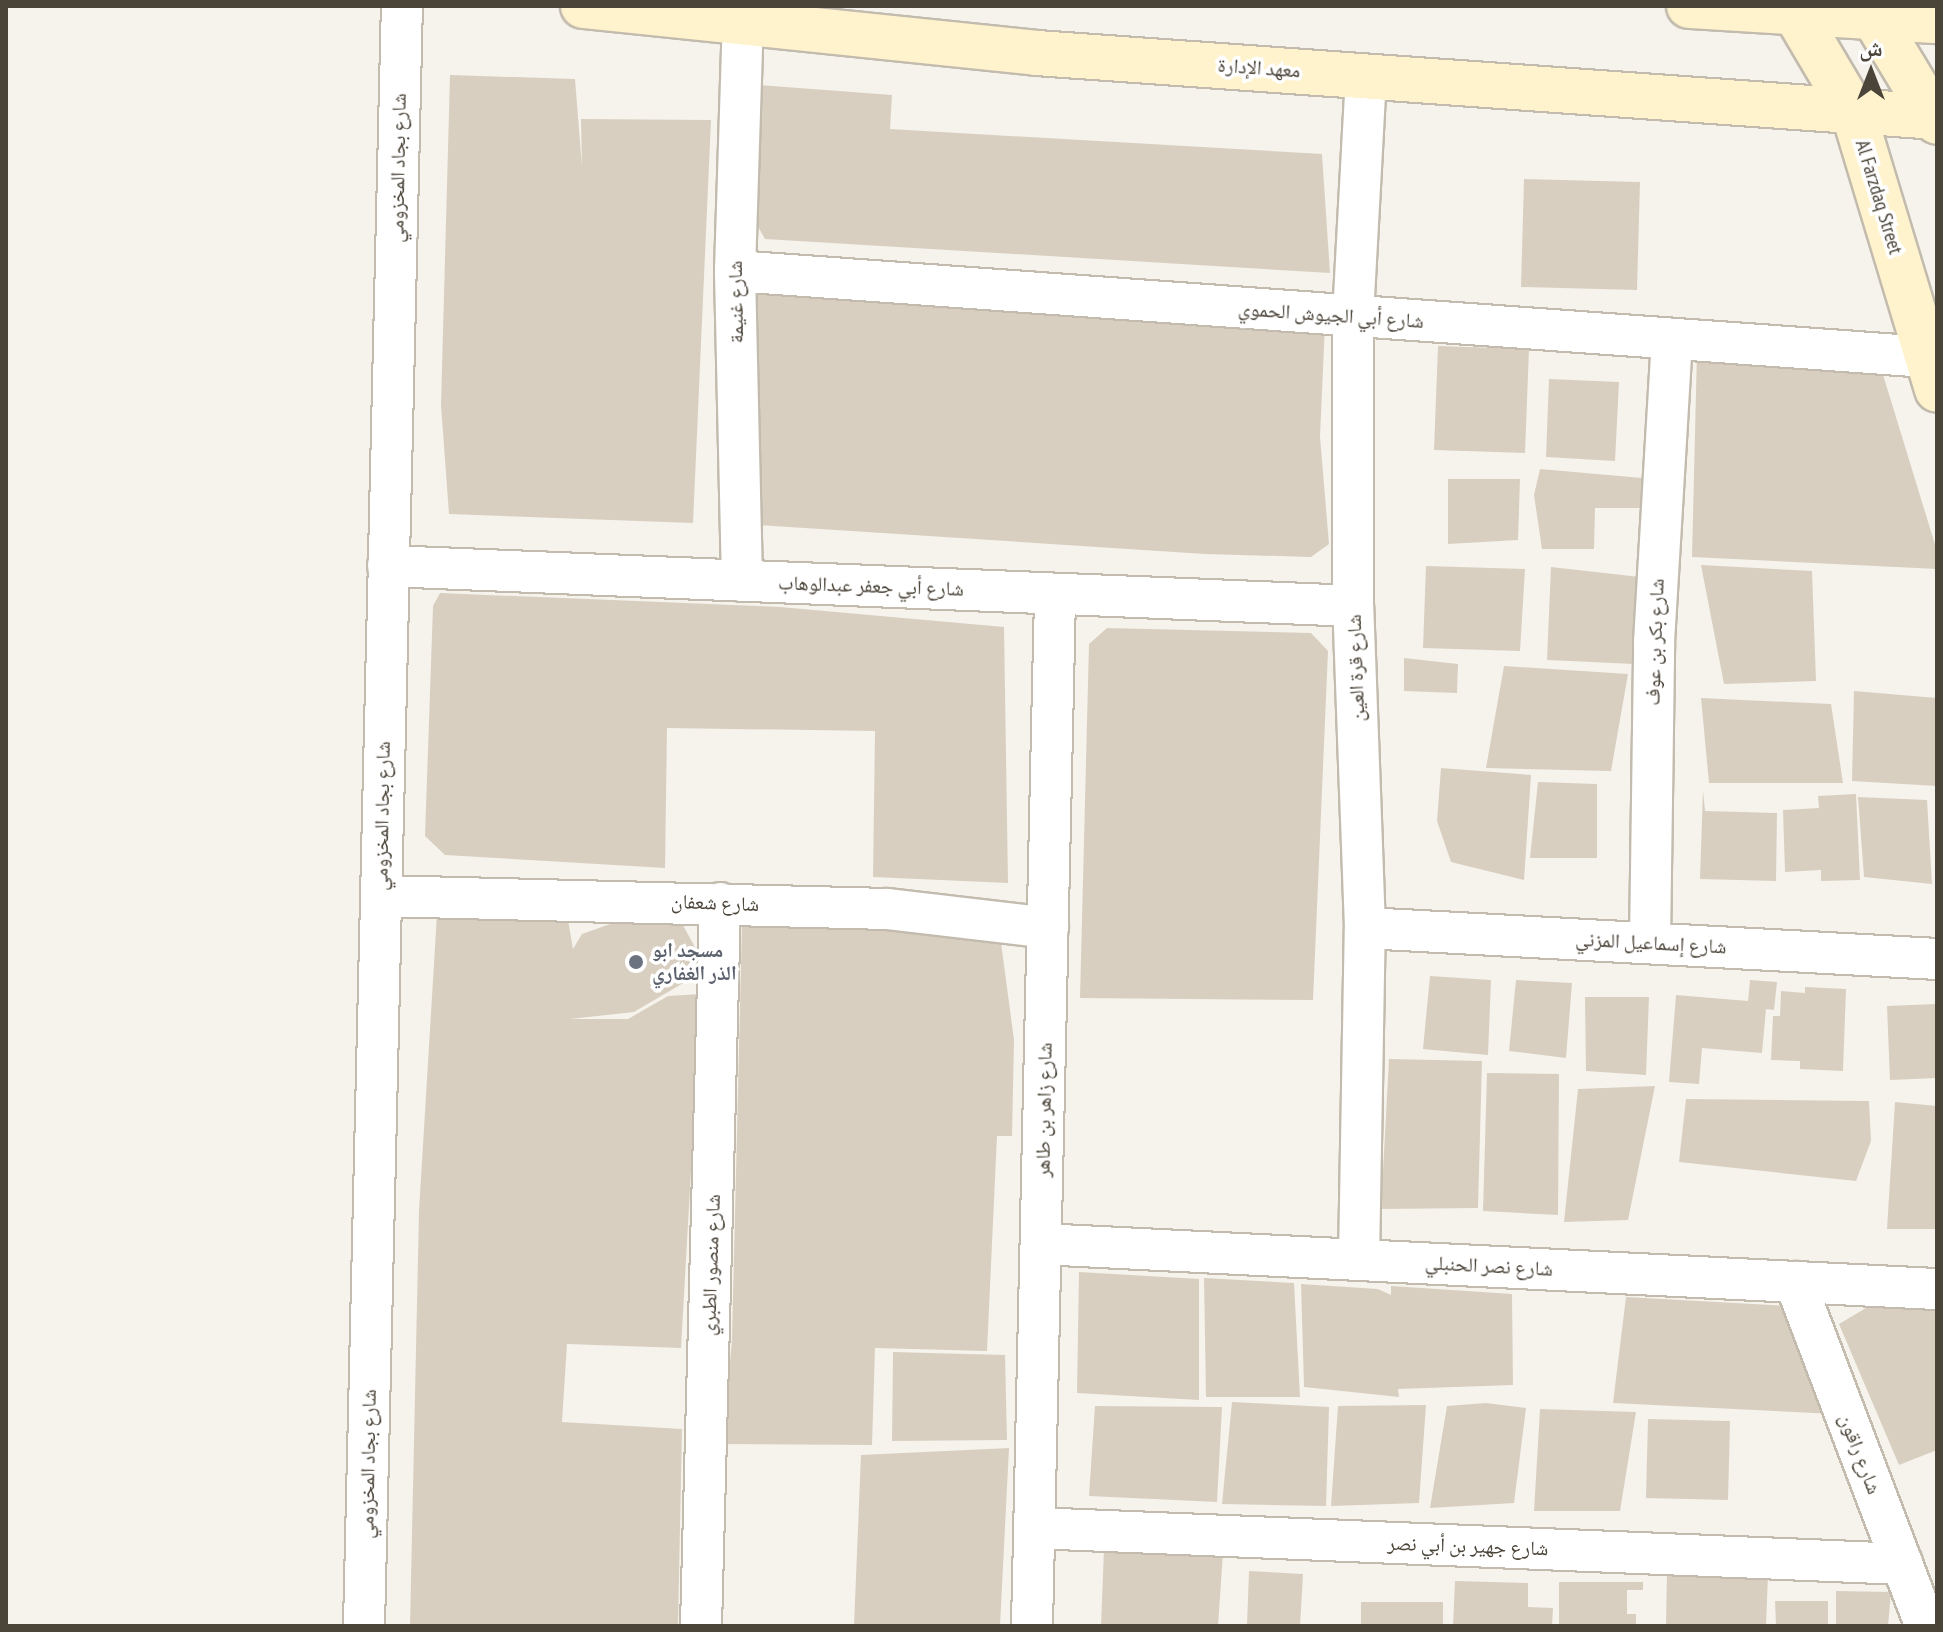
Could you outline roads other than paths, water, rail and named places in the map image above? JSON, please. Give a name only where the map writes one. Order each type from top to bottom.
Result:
[{"type":"main road","name":"معهد الإدارة","points":[[583,6],[1037,53],[1937,119]]},
{"type":"main road","points":[[1689,6],[1869,12],[1937,21]]},
{"type":"main road","name":"Al Farzdaq Street","points":[[1792,11],[1853,111],[1932,374]]},
{"type":"main road","points":[[1869,12],[1937,119]]},
{"type":"street","name":"شارع بجاد المخزومي","points":[[364,1626],[402,6]]},
{"type":"street","name":"شارع غنيمة","points":[[742,581],[735,271],[743,23]]},
{"type":"street","name":"شارع قرة العين","points":[[1359,1260],[1365,928],[1353,606],[1353,316],[1366,76]]},
{"type":"street","name":"شارع أبي الجيوش الحموي","points":[[735,271],[1672,341],[1932,374]]},
{"type":"street","name":"شارع بكر بن عوف","points":[[1650,943],[1654,642],[1672,341]]},
{"type":"street","name":"شارع أبي جعفر عبدالوهاب","points":[[388,566],[1353,606]]},
{"type":"street","name":"شارع زاهر بن طاهر","points":[[1032,1626],[1055,594]]},
{"type":"street","name":"شارع شعفان","points":[[381,896],[887,909],[1048,928]]},
{"type":"street","name":"شارع منصور الطبري","points":[[701,1626],[720,903]]},
{"type":"street","name":"شارع إسماعيل المزني","points":[[1365,928],[1937,959]]},
{"type":"street","name":"شارع نصر الحنبلي","points":[[1041,1244],[1937,1289]]},
{"type":"street","name":"شارع راقون","points":[[1795,1282],[1926,1626]]},
{"type":"street","name":"شارع جهير بن أبي نصر","points":[[1034,1528],[1902,1564]]},
{"type":"place","name":"مسجد ابو الذر الغفاري","points":[[636,962]]}]
